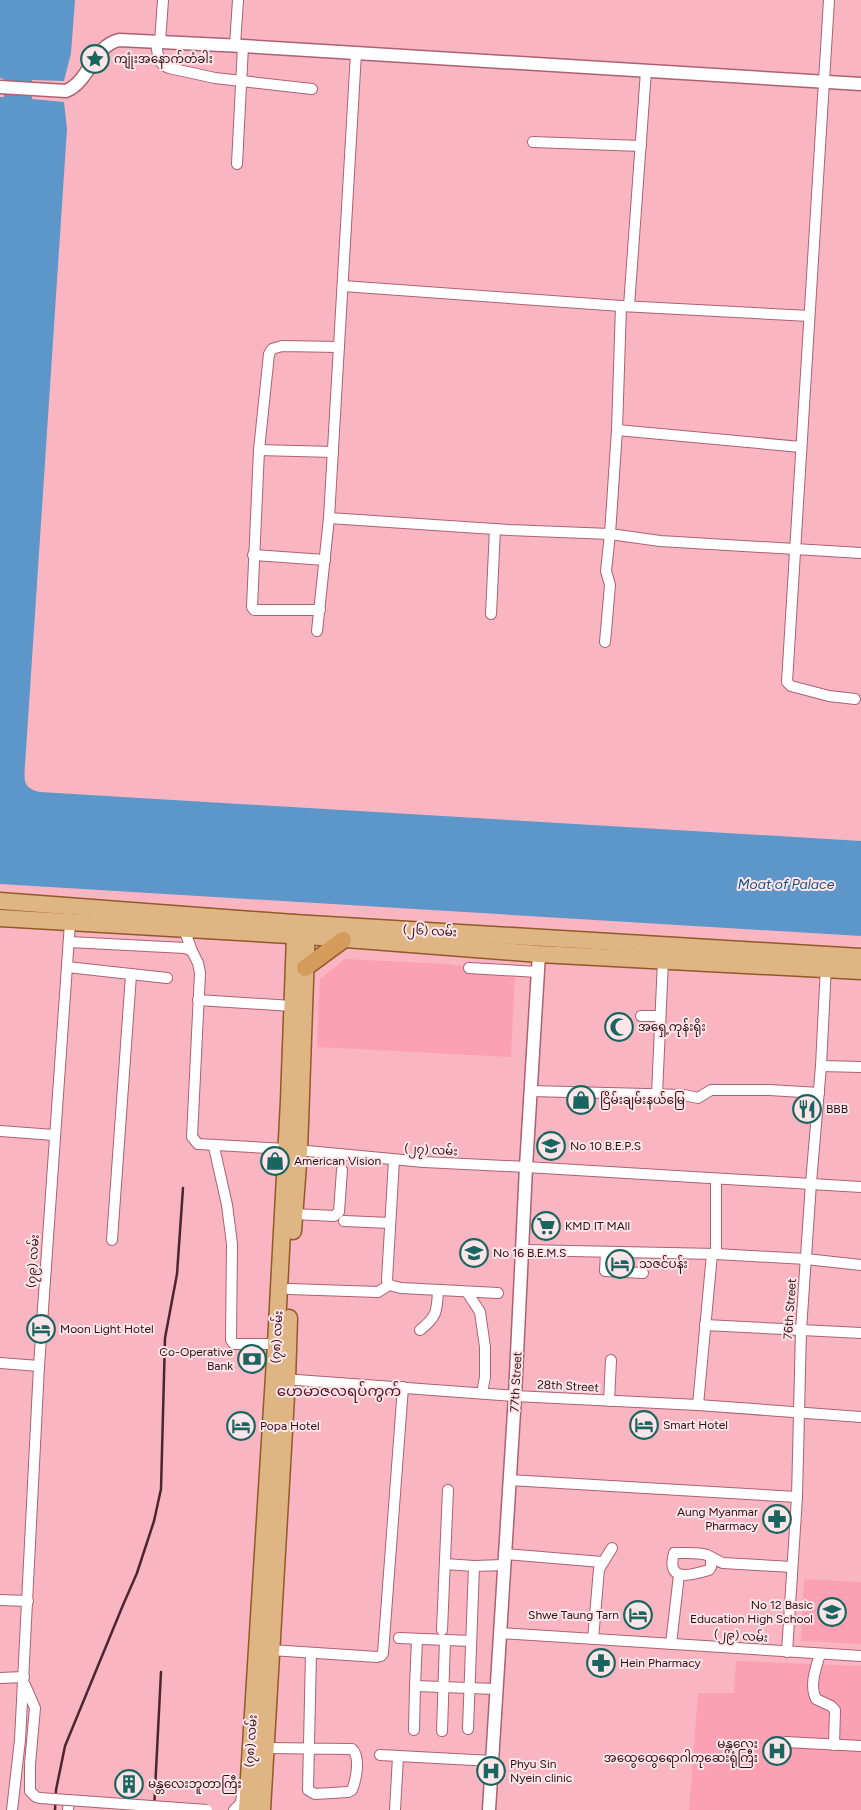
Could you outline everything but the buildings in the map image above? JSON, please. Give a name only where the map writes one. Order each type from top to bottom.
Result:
[{"type":"highway","points":[[305,968],[343,940]]},
{"type":"main road","name":"(၂၆) လမ်း","points":[[0,901],[301,930],[826,962],[861,971]]},
{"type":"main road","name":"(၂၆) လမ်း","points":[[0,918],[184,929],[301,930],[343,940],[663,962],[826,962],[861,957]]},
{"type":"main road","name":"(၇၈) လမ်း","points":[[262,1810],[267,1748],[281,1379],[276,1344],[305,968],[301,930]]},
{"type":"main road","name":"(၇၈) လမ်း","points":[[247,1810],[253,1712],[294,1214],[292,1006],[301,930]]},
{"type":"street","points":[[163,0],[158,42],[159,61],[162,66],[215,78],[312,89]]},
{"type":"street","points":[[237,164],[242,81],[238,0]]},
{"type":"street","points":[[829,0],[787,682],[791,686],[830,696],[855,699]]},
{"type":"street","points":[[0,87],[66,91],[73,88],[102,50],[114,41],[119,40],[861,84]]},
{"type":"street","points":[[317,632],[329,518],[356,53]]},
{"type":"street","points":[[605,642],[610,585],[606,571],[625,306],[641,146],[646,71]]},
{"type":"street","points":[[533,142],[641,146]]},
{"type":"street","points":[[343,286],[625,306],[809,316]]},
{"type":"street","points":[[320,610],[254,610],[251,602],[258,450],[268,354],[272,349],[282,346],[339,347]]},
{"type":"street","points":[[617,430],[801,446]]},
{"type":"street","points":[[258,450],[333,452]]},
{"type":"street","points":[[329,518],[495,529],[610,534],[660,540],[861,553]]},
{"type":"street","points":[[491,614],[495,529]]},
{"type":"street","points":[[253,555],[325,560]]},
{"type":"street","name":"(၇၉) လမ်း","points":[[12,1810],[20,1740],[39,1366],[70,923]]},
{"type":"street","name":"(၂၇) လမ်း","points":[[184,929],[200,968],[192,1137],[198,1144],[214,1147],[292,1150],[394,1160],[526,1166],[861,1187]]},
{"type":"street","points":[[69,942],[185,948],[192,950]]},
{"type":"street","name":"77th Street","points":[[489,1810],[515,1396],[538,954]]},
{"type":"street","points":[[656,1094],[663,962]]},
{"type":"street","name":"76th Street","points":[[787,1652],[797,1497],[800,1414],[800,1330],[821,1066],[826,962]]},
{"type":"street","points":[[67,967],[167,978]]},
{"type":"street","points":[[468,968],[538,972]]},
{"type":"street","points":[[112,1240],[131,975]]},
{"type":"street","points":[[198,1000],[292,1006]]},
{"type":"street","points":[[640,1016],[660,1016]]},
{"type":"street","points":[[821,1066],[861,1067]]},
{"type":"street","points":[[531,1091],[656,1094],[698,1098],[711,1090],[769,1090],[819,1093]]},
{"type":"street","points":[[0,1131],[54,1135]]},
{"type":"street","points":[[214,1147],[227,1205],[232,1244],[231,1340],[234,1344],[276,1344]]},
{"type":"street","points":[[389,1285],[387,1280],[394,1160]]},
{"type":"street","points":[[294,1214],[334,1216],[339,1212],[342,1170]]},
{"type":"street","points":[[698,1405],[714,1254],[716,1179]]},
{"type":"street","points":[[344,1221],[390,1223]]},
{"type":"street","points":[[522,1250],[714,1254],[806,1259],[861,1265]]},
{"type":"street","points":[[606,1252],[605,1271],[643,1273]]},
{"type":"street","points":[[289,1289],[378,1292],[389,1285],[438,1291],[498,1294]]},
{"type":"street","points":[[420,1330],[431,1322],[437,1310],[438,1291]]},
{"type":"street","points":[[467,1292],[480,1312],[485,1347],[482,1393]]},
{"type":"street","points":[[705,1325],[861,1333]]},
{"type":"street","points":[[609,1401],[612,1360]]},
{"type":"street","points":[[0,1363],[39,1366]]},
{"type":"street","name":"28th Street","points":[[281,1379],[515,1396],[698,1405],[861,1417]]},
{"type":"street","points":[[271,1650],[378,1657],[383,1653],[403,1387]]},
{"type":"street","points":[[510,1480],[797,1497]]},
{"type":"street","points":[[442,1731],[448,1490]]},
{"type":"street","points":[[593,1639],[598,1576],[602,1562],[612,1548]]},
{"type":"street","points":[[711,1557],[711,1567],[709,1570],[679,1575],[673,1572],[674,1554],[697,1553],[711,1557],[722,1563],[792,1567]]},
{"type":"street","points":[[445,1564],[474,1566],[505,1560],[602,1562]]},
{"type":"street","points":[[468,1729],[474,1566]]},
{"type":"street","points":[[671,1644],[679,1575]]},
{"type":"street","points":[[0,1600],[28,1601]]},
{"type":"street","name":"(၂၉) လမ်း","points":[[499,1633],[861,1656]]},
{"type":"street","points":[[399,1638],[417,1639],[443,1635],[471,1641]]},
{"type":"street","points":[[414,1730],[417,1639]]},
{"type":"street","points":[[267,1748],[308,1748],[352,1749],[356,1752],[357,1758],[355,1784],[352,1790],[323,1794],[310,1793],[308,1790],[308,1748],[311,1653]]},
{"type":"street","points":[[820,1654],[814,1675],[813,1692],[816,1699],[835,1710],[834,1744]]},
{"type":"street","points":[[0,1678],[23,1680],[35,1708],[29,1786],[32,1794],[40,1798],[69,1805],[208,1810]]},
{"type":"street","points":[[415,1686],[496,1689]]},
{"type":"street","points":[[234,1810],[242,1800],[243,1775],[250,1721],[253,1712]]},
{"type":"street","points":[[786,1742],[861,1746]]},
{"type":"street","points":[[380,1755],[492,1761]]},
{"type":"street","points":[[395,1810],[398,1756]]},
{"type":"shaded area","points":[[345,959],[446,964],[515,972],[511,1057],[317,1047],[320,979]]},
{"type":"shaded area","name":"No 12 Basic Education High School","points":[[804,1579],[861,1582],[861,1644],[801,1641]]},
{"type":"shaded area","name":"မန္တလေး အထွေထွေရောဂါကုဆေးရုံကြီး","points":[[736,1661],[861,1666],[861,1810],[689,1810],[698,1693],[734,1693]]},
{"type":"water","name":"Moat of Palace","points":[[0,0],[75,0],[71,53],[64,81],[32,80],[32,99],[64,102],[67,129],[25,771],[25,780],[28,786],[40,792],[861,841],[861,936],[0,884],[0,97],[4,97],[4,79],[0,78]]},
{"type":"railway","points":[[55,1810],[56,1790],[65,1746],[137,1573],[154,1521],[161,1489],[165,1338],[177,1274],[183,1188]]},
{"type":"railway","points":[[154,1810],[161,1672]]},
{"type":"place","name":"ကျုံးအနောက်တံခါး","points":[[95,59]]},
{"type":"place","name":"အရှေ့ကုန်းရိုး","points":[[619,1027]]},
{"type":"place","name":"ငြိမ်းချမ်း‌နယ်မြေ","points":[[581,1100]]},
{"type":"place","name":"BBB","points":[[807,1109]]},
{"type":"place","name":"No 10 B.E.P.S","points":[[551,1146]]},
{"type":"place","name":"American Vision","points":[[275,1161]]},
{"type":"place","name":"KMD IT MAll","points":[[546,1226]]},
{"type":"place","name":"No 16 B.E.M.S","points":[[474,1253]]},
{"type":"place","name":"သဇင်ပန်း","points":[[620,1264]]},
{"type":"place","name":"Moon Light Hotel","points":[[41,1329]]},
{"type":"place","name":"Co-Operative Bank","points":[[252,1359]]},
{"type":"place","name":"Smart Hotel","points":[[644,1425]]},
{"type":"place","name":"Popa Hotel","points":[[241,1426]]},
{"type":"place","name":"Aung Myanmar Pharmacy","points":[[777,1519]]},
{"type":"place","name":"No 12 Basic Education High School","points":[[832,1612]]},
{"type":"place","name":"Shwe Taung Tarn","points":[[638,1615]]},
{"type":"place","name":"Hein Pharmacy","points":[[601,1663]]},
{"type":"place","name":"မန္တလေး အထွေထွေရောဂါကုဆေးရုံကြီး","points":[[777,1751]]},
{"type":"place","name":"Phyu Sin Nyein clinic","points":[[491,1771]]},
{"type":"place","name":"မန္တလေးဘူတာကြီး","points":[[129,1784]]},
{"type":"district","name":"ဟေမာဇလရပ်ကွက်","points":[[339,1391]]}]
